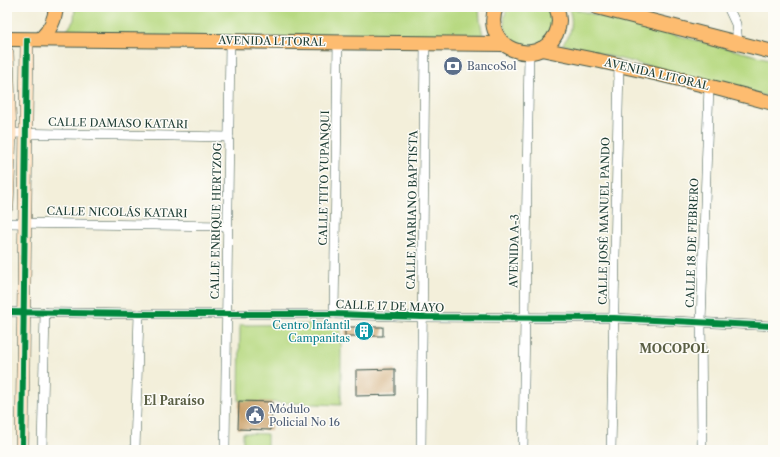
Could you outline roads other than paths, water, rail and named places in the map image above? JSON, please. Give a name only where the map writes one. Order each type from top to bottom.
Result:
[{"type":"main road","points":[[34,39],[51,26],[56,7]]},
{"type":"main road","points":[[496,7],[493,24],[496,35],[503,44]]},
{"type":"main road","points":[[535,51],[551,41],[557,30],[559,21],[556,7]]},
{"type":"main road","points":[[597,7],[773,52]]},
{"type":"main road","name":"AVENIDA LITORAL","points":[[7,39],[503,44],[515,51],[535,51],[619,64],[709,85],[773,103]]},
{"type":"street","points":[[728,7],[736,24],[738,43]]},
{"type":"street","points":[[22,450],[25,133],[34,39]]},
{"type":"street","name":"CALLE ENRIQUE HERTZOG","points":[[225,450],[230,41]]},
{"type":"street","name":"CALLE TITO YUPANQUI","points":[[334,314],[338,42]]},
{"type":"street","name":"CALLE MARIANO BAPTISTA","points":[[421,450],[425,43]]},
{"type":"street","name":"AVENIDA A-3","points":[[523,450],[525,318],[535,51]]},
{"type":"street","points":[[7,54],[9,133],[7,206]]},
{"type":"street","name":"CALLE JOSÉ MANUEL PANDO","points":[[611,450],[619,64]]},
{"type":"street","name":"CALLE 18 DE FEBRERO","points":[[702,450],[701,322],[709,85]]},
{"type":"street","name":"CALLE DAMASO KATARI","points":[[9,133],[229,137]]},
{"type":"street","name":"CALLE NICOLÁS KATARI","points":[[7,223],[228,226]]},
{"type":"street","name":"CALLE 17 DE MAYO","points":[[7,312],[334,314],[422,317],[614,318],[773,326]]},
{"type":"street","points":[[42,450],[45,312]]},
{"type":"street","points":[[135,450],[139,314]]},
{"type":"place","name":"BancoSol","points":[[453,66]]},
{"type":"place","name":"Centro Infantil Campanitas","points":[[364,331]]},
{"type":"place","name":"Módulo Policial No 16","points":[[255,415]]},
{"type":"district","name":"MOCOPOL","points":[[674,348]]},
{"type":"district","name":"El Paraíso","points":[[174,400]]}]
